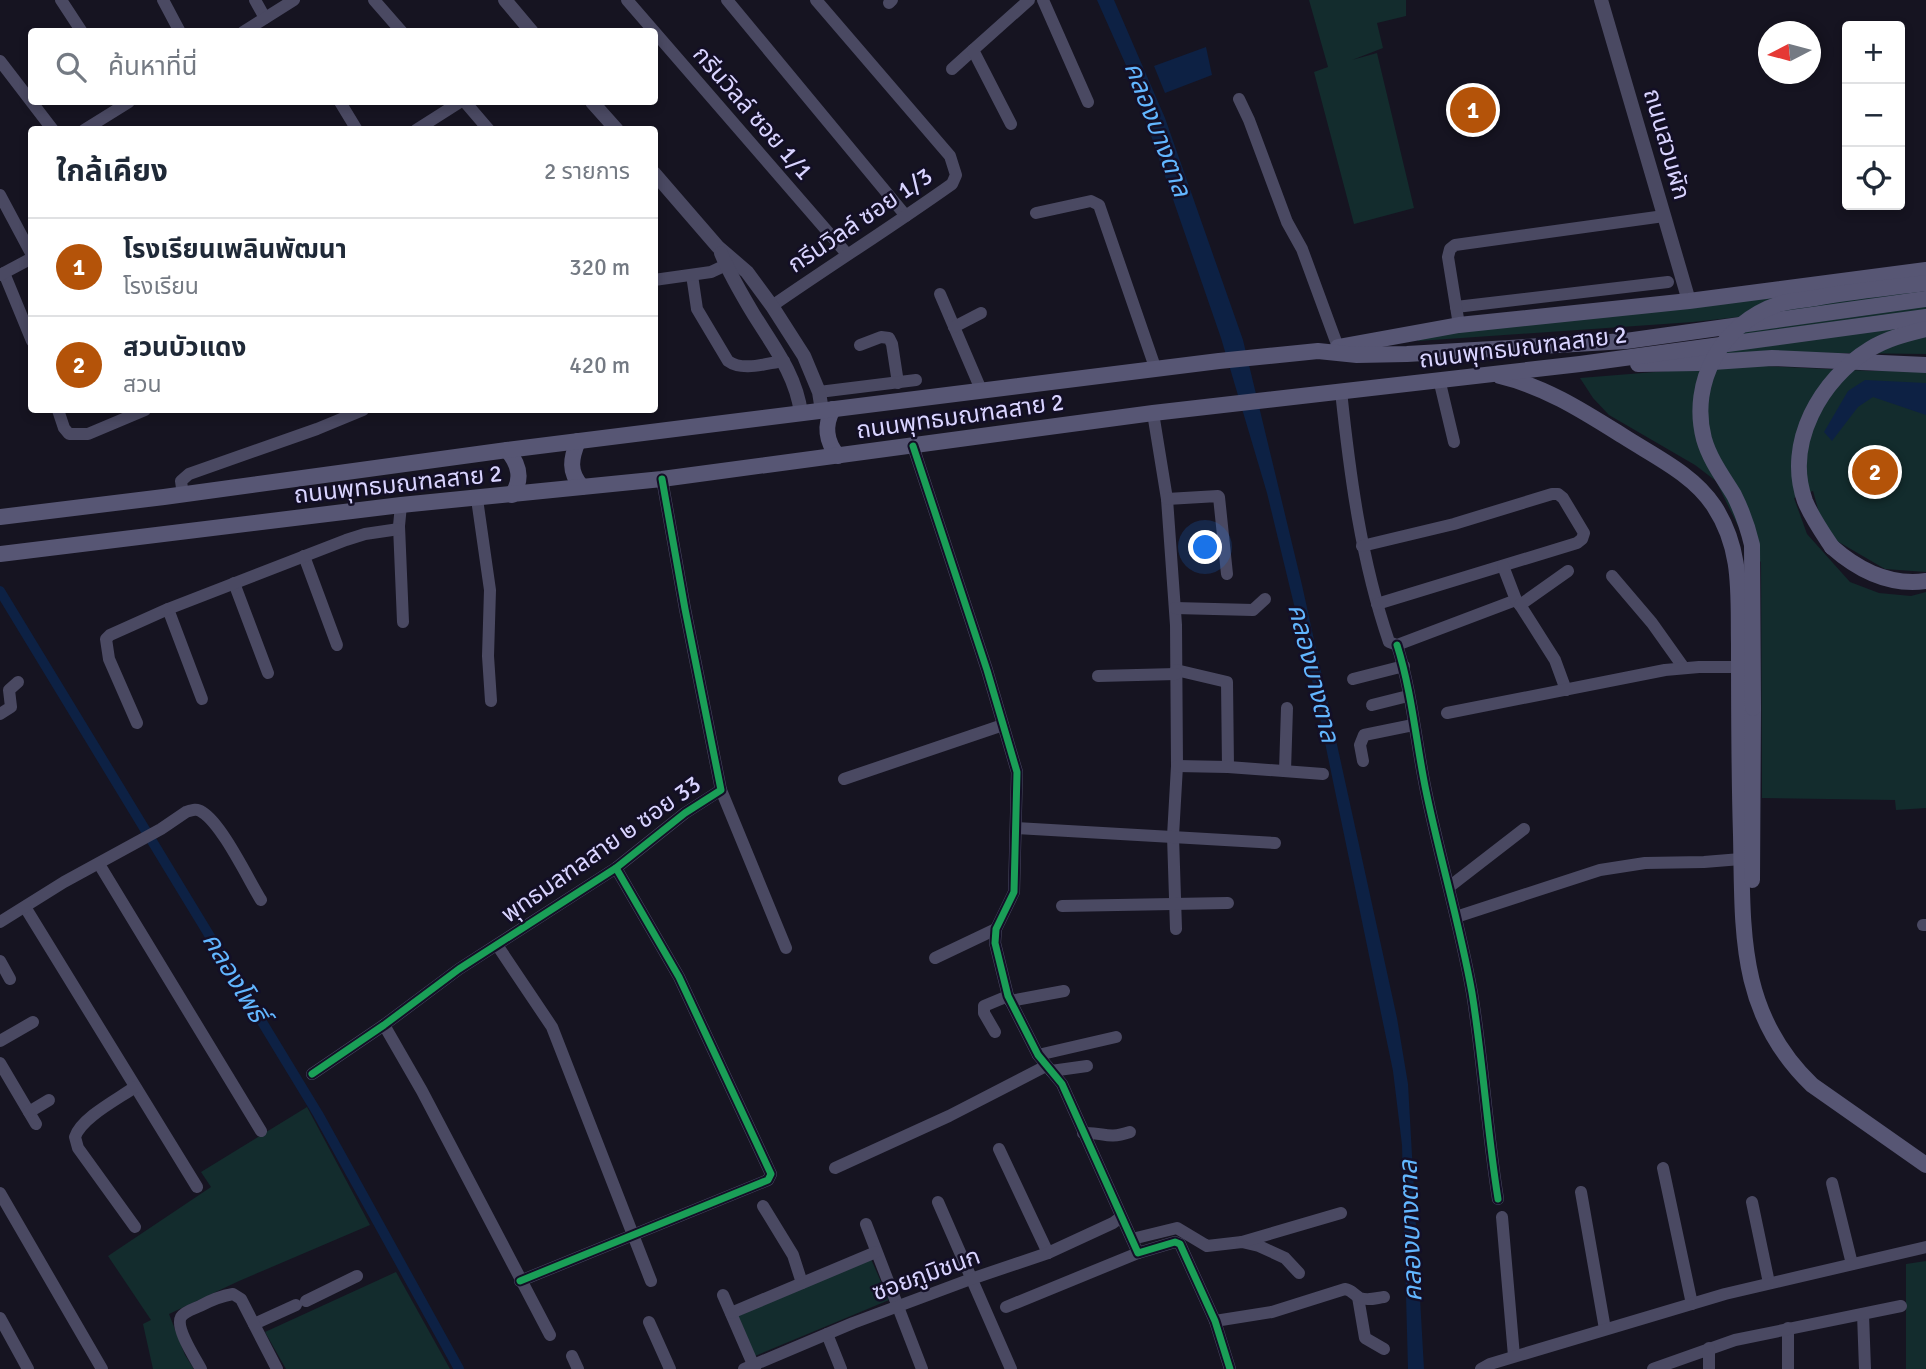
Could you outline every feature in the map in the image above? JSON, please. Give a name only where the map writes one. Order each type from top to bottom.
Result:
[{"type":"main road","points":[[1318,351],[1459,325],[1689,301],[1926,270]]},
{"type":"main road","points":[[1743,938],[1750,917],[1752,890],[1752,545],[1747,524],[1735,497],[1707,449],[1703,435],[1699,414],[1706,372],[1716,352],[1740,325],[1778,304],[1926,283]]},
{"type":"main road","name":"ถนนพุทธมณฑลสาย 2","points":[[0,517],[183,495],[507,450],[1219,361],[1318,351],[1357,355],[1407,354],[1601,343],[1922,300]]},
{"type":"main road","name":"ถนนพุทธมณฑลสาย 2","points":[[0,554],[401,505],[662,479],[1153,413],[1580,364],[1926,317]]},
{"type":"main road","points":[[1926,329],[1896,336],[1870,349],[1850,364],[1822,397],[1803,433],[1799,459],[1805,499],[1816,525],[1832,547],[1849,562],[1871,573],[1892,580],[1926,581]]},
{"type":"main road","points":[[1580,364],[1671,365],[1772,358],[1926,365]]},
{"type":"main road","points":[[1491,374],[1518,380],[1575,406],[1680,472],[1701,489],[1714,505],[1725,526],[1738,564],[1743,938],[1759,1006],[1778,1046],[1788,1060],[1826,1097],[1926,1165]]},
{"type":"main road","points":[[827,410],[831,447],[838,456]]},
{"type":"main road","points":[[578,441],[571,467],[575,480],[582,487]]},
{"type":"main road","points":[[507,450],[519,473],[512,495]]},
{"type":"street","points":[[61,0],[79,28]]},
{"type":"street","points":[[163,0],[178,28]]},
{"type":"street","points":[[255,0],[265,18]]},
{"type":"street","points":[[249,28],[294,0]]},
{"type":"street","points":[[374,0],[398,28]]},
{"type":"street","points":[[505,0],[529,28]]},
{"type":"street","name":"กรีนวิลล์ ซอย 1/1","points":[[627,0],[651,28]]},
{"type":"street","points":[[727,0],[906,216]]},
{"type":"street","name":"กรีนวิลล์ ซอย 1/3","points":[[772,306],[952,184],[956,175],[953,161],[816,0]]},
{"type":"street","points":[[952,69],[1029,0]]},
{"type":"street","points":[[1043,0],[1088,102]]},
{"type":"street","name":"ถนนสวนผัก","points":[[1601,0],[1689,301]]},
{"type":"street","name":"กรีนวิลล์ ซอย 1/1","points":[[658,36],[847,254]]},
{"type":"street","points":[[973,50],[1011,124]]},
{"type":"street","points":[[1,63],[28,98]]},
{"type":"street","points":[[1239,99],[1287,222],[1303,249],[1338,347]]},
{"type":"street","points":[[34,105],[50,126]]},
{"type":"street","points":[[90,126],[124,105]]},
{"type":"street","points":[[342,105],[355,126]]},
{"type":"street","points":[[423,126],[457,105]]},
{"type":"street","points":[[465,105],[485,126]]},
{"type":"street","points":[[596,105],[614,126]]},
{"type":"street","points":[[658,178],[718,247],[747,272],[772,306],[804,356],[827,410]]},
{"type":"street","points":[[0,195],[28,249]]},
{"type":"street","points":[[1036,213],[1091,201],[1099,205],[1156,370]]},
{"type":"street","points":[[1459,325],[1448,257],[1450,249],[1455,245],[1664,216]]},
{"type":"street","points":[[718,247],[755,317],[784,361],[799,396],[801,413]]},
{"type":"street","points":[[28,259],[2,274],[28,332]]},
{"type":"street","points":[[658,279],[711,272],[726,265]]},
{"type":"street","points":[[692,275],[697,309],[728,361],[735,366],[784,361]]},
{"type":"street","points":[[1456,307],[1668,282]]},
{"type":"street","points":[[940,294],[982,392]]},
{"type":"street","points":[[755,317],[772,306]]},
{"type":"street","points":[[954,327],[981,313]]},
{"type":"street","points":[[860,345],[881,337],[889,338],[898,383]]},
{"type":"street","points":[[1439,379],[1454,442]]},
{"type":"street","points":[[818,392],[916,380]]},
{"type":"street","points":[[1341,391],[1349,474],[1362,546],[1389,642],[1397,645],[1518,603],[1568,571]]},
{"type":"street","points":[[59,413],[69,434],[88,433],[138,413]]},
{"type":"street","points":[[183,495],[181,481],[189,474],[356,413]]},
{"type":"street","points":[[1153,413],[1167,499],[1175,608],[1177,766],[1173,836],[1176,929]]},
{"type":"street","points":[[913,446],[1017,772],[1014,892],[996,929],[996,952],[1009,999],[1045,1064],[1062,1084],[1138,1253]]},
{"type":"street","name":"พุทธมลฑลสาย ๒ ซอย 33","points":[[312,1074],[459,969],[616,868],[685,813],[721,789],[662,479]]},
{"type":"street","points":[[1362,546],[1454,524],[1558,494],[1584,533],[1577,543],[1377,604]]},
{"type":"street","points":[[1167,499],[1219,497],[1227,574]]},
{"type":"street","points":[[477,499],[490,590],[488,656],[491,701]]},
{"type":"street","points":[[401,505],[399,529],[403,622]]},
{"type":"street","points":[[137,723],[109,659],[106,639],[116,631],[365,534],[399,529]]},
{"type":"street","points":[[304,556],[337,645]]},
{"type":"street","points":[[1503,566],[1518,603],[1555,660],[1566,690]]},
{"type":"street","points":[[1612,576],[1652,623],[1684,668]]},
{"type":"street","points":[[234,583],[268,673]]},
{"type":"street","points":[[1175,608],[1253,610],[1265,599]]},
{"type":"street","points":[[168,609],[202,699]]},
{"type":"street","points":[[1397,645],[1404,666],[1426,795],[1456,917],[1477,1026],[1489,1145],[1498,1199]]},
{"type":"street","points":[[1353,679],[1404,666]]},
{"type":"street","points":[[1447,713],[1665,670],[1739,667]]},
{"type":"street","points":[[1098,676],[1176,672],[1222,679],[1228,684],[1228,767]]},
{"type":"street","points":[[0,714],[11,707],[9,690],[18,682]]},
{"type":"street","points":[[1372,705],[1409,696]]},
{"type":"street","points":[[1285,771],[1287,708]]},
{"type":"street","points":[[844,779],[1003,724]]},
{"type":"street","points":[[1363,761],[1360,745],[1364,735],[1413,725]]},
{"type":"street","points":[[1177,766],[1323,774]]},
{"type":"street","points":[[721,789],[786,948]]},
{"type":"street","points":[[0,922],[64,882],[195,809],[202,811],[222,835],[261,900]]},
{"type":"street","points":[[1016,828],[1275,843]]},
{"type":"street","points":[[1449,887],[1524,829]]},
{"type":"street","points":[[1456,917],[1600,870],[1645,863],[1741,859]]},
{"type":"street","points":[[99,864],[261,1131]]},
{"type":"street","points":[[520,1280],[768,1180],[771,1174],[679,976],[616,868]]},
{"type":"street","points":[[1062,906],[1228,903]]},
{"type":"street","points":[[25,907],[197,1187]]},
{"type":"street","points":[[935,958],[996,929]]},
{"type":"street","points":[[497,945],[552,1027],[651,1281]]},
{"type":"street","points":[[0,961],[10,979]]},
{"type":"street","points":[[995,1032],[984,1013],[984,1006],[1009,999],[1064,991]]},
{"type":"street","points":[[0,1041],[33,1022]]},
{"type":"street","points":[[383,1025],[428,1103],[550,1335]]},
{"type":"street","points":[[835,1168],[949,1116],[1045,1064],[1116,1037]]},
{"type":"street","points":[[0,1063],[36,1124]]},
{"type":"street","points":[[1045,1064],[1087,1066]]},
{"type":"street","points":[[135,1087],[84,1122],[75,1137],[78,1148],[135,1227]]},
{"type":"street","points":[[29,1112],[49,1100]]},
{"type":"street","points":[[1083,1133],[1114,1137],[1130,1132]]},
{"type":"street","points":[[999,1149],[1048,1253]]},
{"type":"street","points":[[1663,1168],[1692,1304]]},
{"type":"street","points":[[1832,1183],[1852,1264]]},
{"type":"street","points":[[0,1192],[102,1369]]},
{"type":"street","points":[[1581,1192],[1605,1329]]},
{"type":"street","points":[[938,1202],[1011,1369]]},
{"type":"street","points":[[1752,1202],[1769,1283]]},
{"type":"street","points":[[763,1206],[793,1255],[802,1283]]},
{"type":"street","points":[[1132,1239],[1177,1228],[1207,1246],[1242,1242],[1341,1213]]},
{"type":"street","name":"ซอยภูมิชนก","points":[[751,1368],[827,1334],[1048,1253],[1121,1217]]},
{"type":"street","points":[[1502,1217],[1508,1362]]},
{"type":"street","points":[[866,1224],[922,1369]]},
{"type":"street","points":[[1006,1307],[1138,1253],[1178,1242],[1214,1321],[1230,1369]]},
{"type":"street","points":[[1242,1242],[1275,1252],[1299,1272]]},
{"type":"street","points":[[1481,1369],[1692,1304],[1769,1283],[1926,1247]]},
{"type":"street","points":[[731,1313],[876,1252]]},
{"type":"street","points":[[254,1324],[357,1276]]},
{"type":"street","points":[[1214,1321],[1272,1312],[1345,1289],[1367,1299],[1384,1297]]},
{"type":"street","points":[[201,1369],[179,1325],[184,1314],[215,1298],[233,1294],[240,1299],[277,1369]]},
{"type":"street","points":[[723,1295],[751,1368]]},
{"type":"street","points":[[1358,1297],[1365,1338],[1384,1349]]},
{"type":"street","points":[[1653,1369],[1709,1348],[1788,1328],[1901,1306]]},
{"type":"street","points":[[1863,1314],[1864,1369]]},
{"type":"street","points":[[0,1318],[28,1369]]},
{"type":"street","points":[[649,1322],[670,1369]]},
{"type":"street","points":[[1788,1328],[1788,1369]]},
{"type":"street","points":[[827,1334],[841,1369]]},
{"type":"street","points":[[1709,1348],[1709,1369]]},
{"type":"street","points":[[572,1356],[578,1369]]},
{"type":"green space","points":[[1309,0],[1406,0],[1406,16],[1377,23],[1383,48],[1352,60],[1377,53],[1414,208],[1354,224],[1314,72],[1328,67]]},
{"type":"green space","points":[[1926,277],[1926,354],[1723,354],[1720,335],[1766,314],[1693,322],[1418,341],[1418,337]]},
{"type":"green space","points":[[1742,365],[1872,371],[1926,369],[1926,572],[1885,569],[1837,541],[1821,520],[1813,491],[1794,498],[1807,534],[1850,582],[1879,593],[1911,596],[1926,592],[1926,808],[1896,810],[1895,800],[1762,798],[1761,562],[1746,548],[1746,542],[1716,481],[1695,465],[1609,415],[1593,398],[1580,378]]},
{"type":"green space","points":[[307,1107],[370,1225],[169,1314],[185,1355],[194,1369],[153,1369],[143,1324],[151,1320],[108,1256],[211,1187],[201,1172]]},
{"type":"green space","points":[[871,1259],[889,1300],[755,1356],[738,1316]]},
{"type":"green space","points":[[1926,1261],[1926,1369],[1906,1369],[1906,1264]]},
{"type":"green space","points":[[396,1272],[450,1369],[286,1369],[265,1332]]},
{"type":"water","name":"คลองบางตาล","points":[[1097,0],[1114,0],[1165,118],[1243,340],[1302,585],[1397,1018],[1408,1084],[1424,1369],[1408,1369],[1402,1145],[1393,1071],[1311,675],[1267,493],[1221,338],[1129,72]]},
{"type":"water","points":[[1206,47],[1212,75],[1165,93],[1154,66]]},
{"type":"water","points":[[1865,380],[1926,383],[1926,415],[1873,397],[1858,407],[1832,441],[1824,432],[1848,391]]},
{"type":"waterway","name":"คลองโพธิ์","points":[[0,591],[318,1114],[459,1369]]},
{"type":"cycle path","points":[[913,446],[987,670],[1017,772],[1014,892],[996,929],[995,943],[1008,996],[1038,1055],[1062,1084],[1138,1253],[1175,1242],[1180,1244],[1215,1321],[1230,1369]]},
{"type":"cycle path","points":[[312,1074],[459,969],[616,868],[685,813],[721,790],[662,479]]},
{"type":"cycle path","points":[[1397,645],[1410,699],[1426,791],[1472,993],[1498,1199]]},
{"type":"cycle path","points":[[520,1281],[768,1180],[771,1174],[679,977],[616,868]]},
{"type":"place","name":"โรงเรียนเพลินพัฒนา","points":[[1473,110]]},
{"type":"place","name":"สวนบัวแดง","points":[[1875,472]]}]
